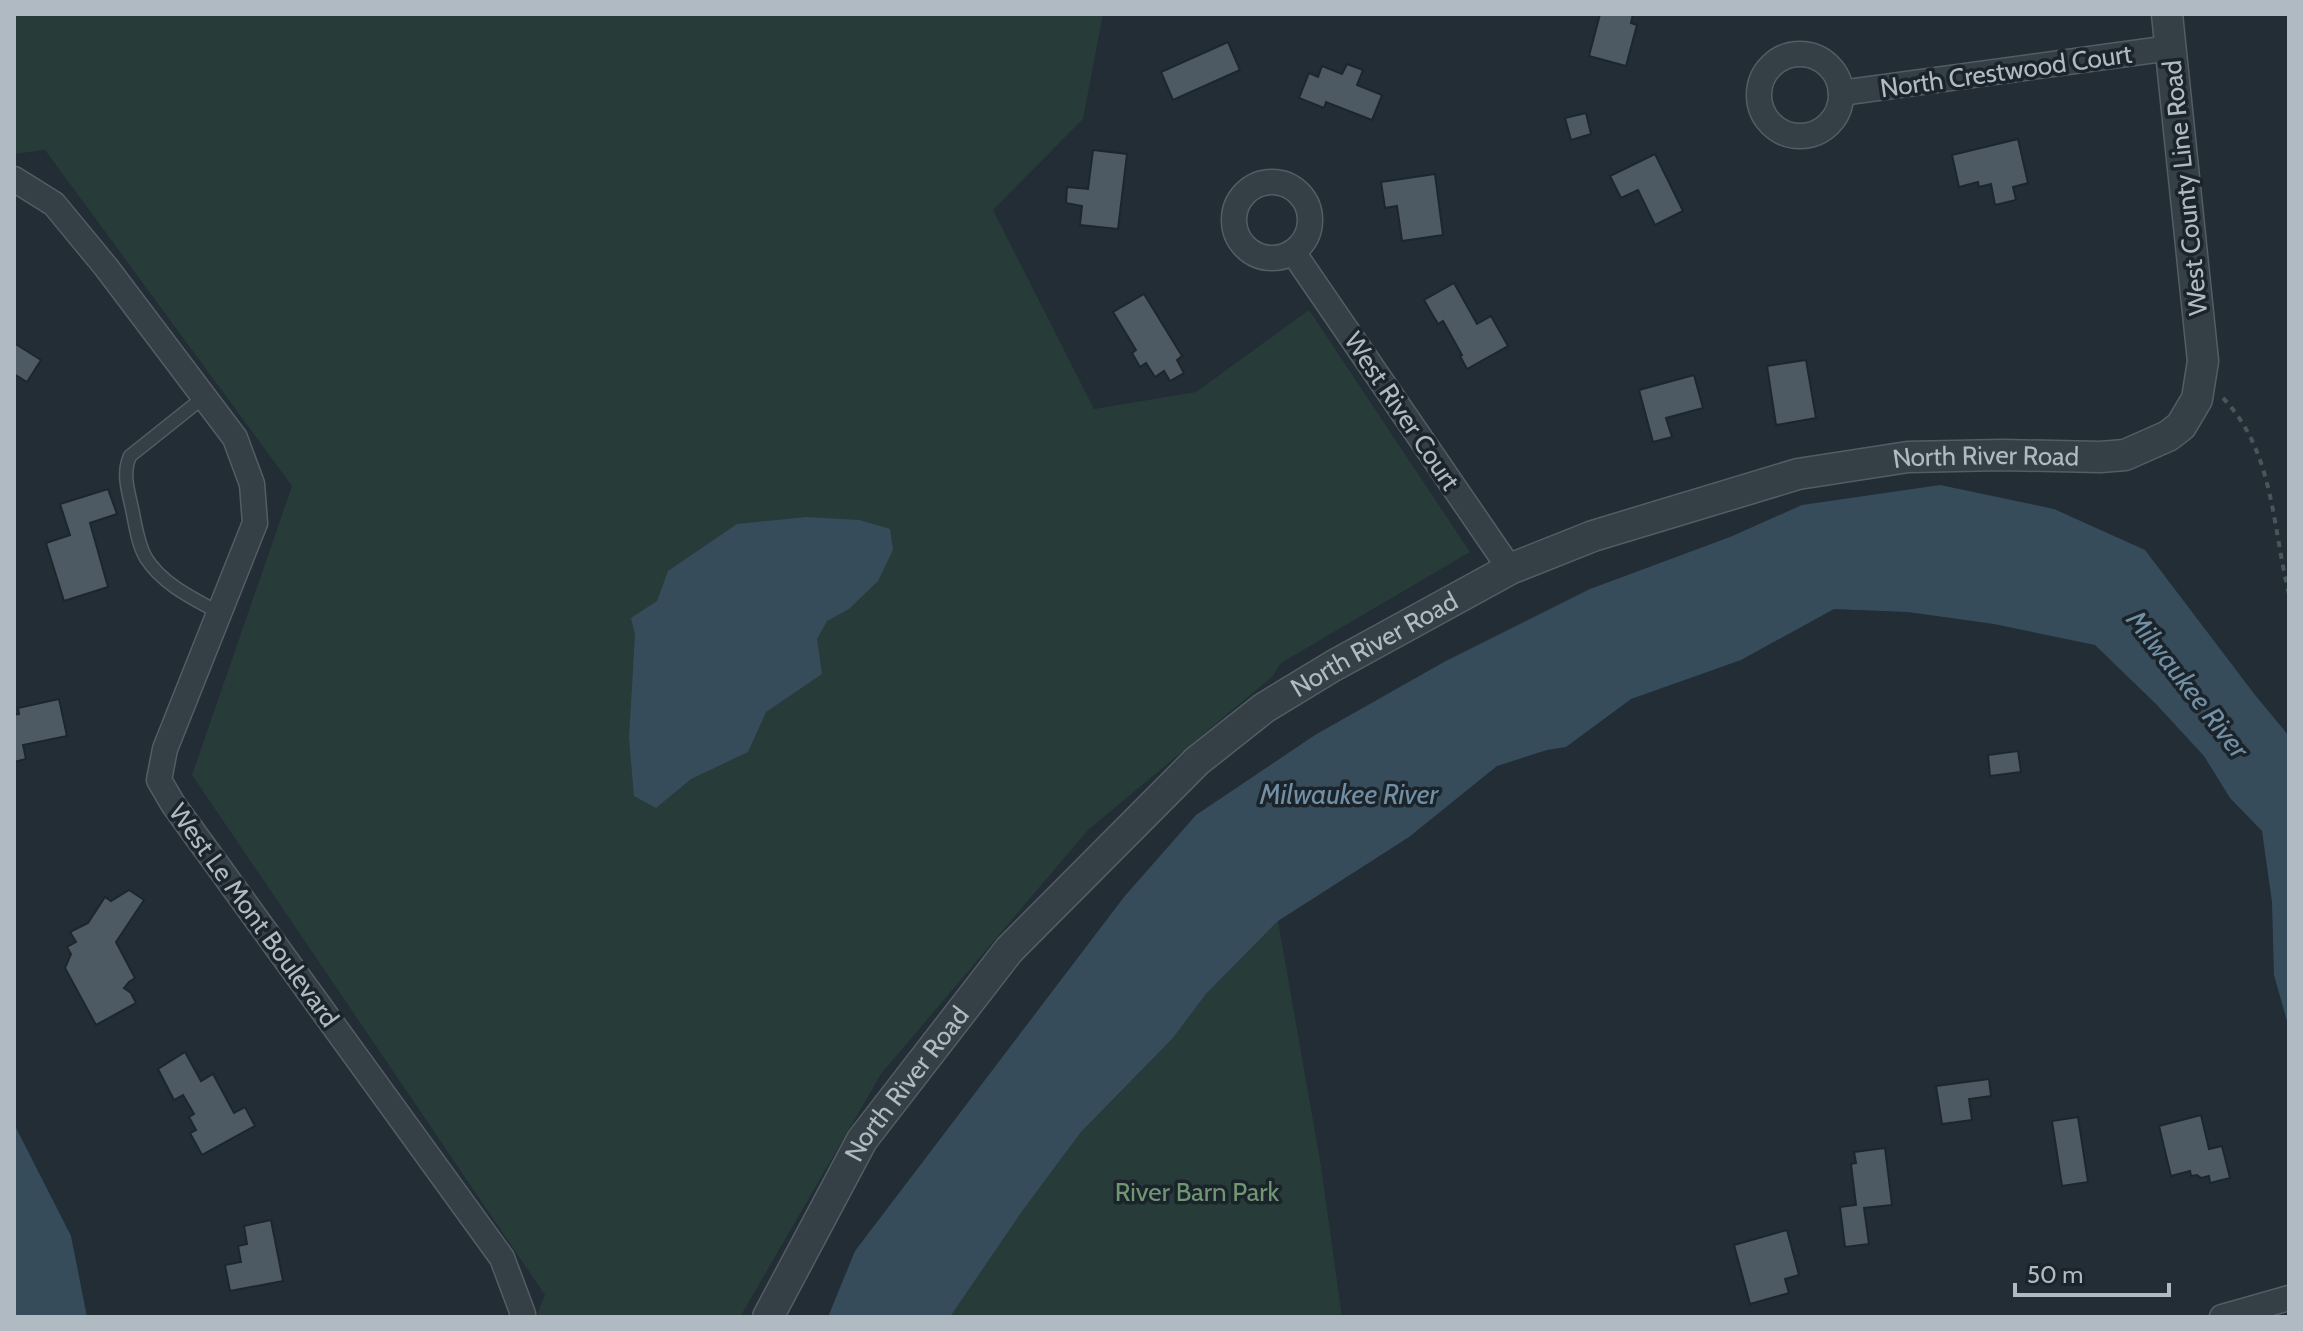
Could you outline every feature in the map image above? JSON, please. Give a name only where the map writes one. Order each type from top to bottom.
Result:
[{"type":"street","name":"West County Line Road","points":[[2167,14],[2202,373]]},
{"type":"street","name":"North Crestwood Court","points":[[1841,93],[2170,48]]},
{"type":"street","name":"West Le Mont Boulevard","points":[[15,179],[54,204],[106,267],[235,438],[252,484],[255,523],[165,749],[159,780],[173,804],[502,1258],[522,1317]]},
{"type":"street","name":"West River Court","points":[[1293,252],[1510,569]]},
{"type":"street","name":"North River Road","points":[[768,1317],[862,1140],[1009,950],[1197,761],[1264,708],[1333,666],[1510,569],[1593,536],[1798,474],[1908,457],[2125,455],[2168,436],[2181,426],[2190,413],[2202,373]]},
{"type":"street","points":[[2222,1317],[2289,1298]]},
{"type":"lane","points":[[204,397],[130,456],[125,469],[145,557],[185,594],[220,613]]},
{"type":"path","points":[[2202,373],[2256,444],[2268,486],[2289,594]]},
{"type":"green space","points":[[14,14],[1103,14],[1083,119],[993,210],[1094,409],[1196,392],[1309,310],[1470,552],[1281,663],[1272,677],[1088,830],[881,1074],[740,1317],[536,1317],[545,1295],[192,775],[292,486],[45,150],[14,154]]},
{"type":"green space","name":"River Barn Park","points":[[1278,921],[1321,1166],[1342,1317],[950,1317],[1081,1132],[1173,1038],[1206,994]]},
{"type":"water","name":"Milwaukee River","points":[[1940,485],[2054,509],[2145,550],[2289,736],[2289,1028],[2274,975],[2272,902],[2262,831],[2230,798],[2204,756],[2095,645],[1994,624],[1908,612],[1834,609],[1741,660],[1631,699],[1566,747],[1497,766],[1409,837],[1278,921],[1206,994],[1173,1038],[1081,1132],[950,1317],[828,1317],[855,1251],[1124,897],[1196,815],[1315,735],[1444,662],[1590,589],[1730,537],[1802,505]]},
{"type":"water","points":[[806,517],[859,520],[890,529],[893,550],[878,581],[849,609],[827,621],[817,639],[822,674],[766,712],[748,752],[691,779],[656,808],[634,796],[629,738],[635,635],[631,618],[657,601],[668,571],[737,524]]},
{"type":"water","points":[[14,1124],[71,1236],[87,1317],[14,1317]]},
{"type":"building","points":[[1600,14],[1633,14],[1631,23],[1637,25],[1626,66],[1589,56]]},
{"type":"building","points":[[1228,42],[1240,70],[1173,100],[1161,72]]},
{"type":"building","points":[[1347,64],[1363,70],[1357,85],[1382,95],[1372,120],[1326,102],[1324,108],[1299,98],[1309,73],[1318,77],[1322,66],[1342,74]]},
{"type":"building","points":[[1586,113],[1591,134],[1571,140],[1565,118]]},
{"type":"building","points":[[2018,139],[2028,183],[2013,187],[2016,200],[1995,205],[1991,184],[1979,187],[1978,182],[1959,187],[1952,155]]},
{"type":"building","points":[[1093,150],[1127,154],[1118,229],[1080,225],[1082,206],[1066,203],[1067,187],[1088,189]]},
{"type":"building","points":[[1655,154],[1683,211],[1655,225],[1638,190],[1621,198],[1610,176]]},
{"type":"building","points":[[1435,174],[1443,235],[1402,241],[1397,206],[1385,208],[1381,182]]},
{"type":"building","points":[[1454,283],[1477,324],[1491,316],[1508,346],[1467,369],[1443,321],[1438,324],[1424,300]]},
{"type":"building","points":[[1144,294],[1182,356],[1177,360],[1184,373],[1170,381],[1164,371],[1155,377],[1146,363],[1140,367],[1132,353],[1136,350],[1113,312]]},
{"type":"building","points":[[14,343],[41,360],[27,382],[14,374]]},
{"type":"building","points":[[1806,360],[1816,418],[1776,425],[1767,366]]},
{"type":"building","points":[[1694,375],[1703,408],[1666,418],[1672,437],[1653,442],[1639,390]]},
{"type":"building","points":[[108,489],[117,514],[90,523],[108,587],[64,601],[46,543],[70,535],[60,504]]},
{"type":"building","points":[[59,699],[67,736],[23,745],[26,759],[14,762],[14,715],[19,714],[18,708]]},
{"type":"building","points":[[2018,751],[2021,772],[1990,776],[1988,755]]},
{"type":"building","points":[[129,890],[144,900],[116,942],[135,978],[124,988],[136,1003],[96,1025],[65,968],[71,954],[67,947],[76,942],[70,932],[88,923],[105,897],[111,901]]},
{"type":"building","points":[[185,1052],[201,1081],[213,1074],[234,1113],[245,1107],[255,1126],[202,1155],[190,1133],[196,1130],[189,1117],[194,1114],[183,1095],[174,1100],[158,1069]]},
{"type":"building","points":[[1989,1079],[1991,1096],[1969,1099],[1972,1120],[1942,1124],[1936,1086]]},
{"type":"building","points":[[2201,1115],[2209,1149],[2222,1146],[2230,1178],[2210,1183],[2209,1176],[2191,1176],[2190,1171],[2171,1176],[2159,1126]]},
{"type":"building","points":[[2078,1117],[2088,1182],[2062,1186],[2052,1121]]},
{"type":"building","points":[[1885,1148],[1892,1205],[1864,1208],[1869,1244],[1845,1247],[1840,1207],[1856,1205],[1851,1164],[1856,1163],[1854,1152]]},
{"type":"building","points":[[271,1220],[283,1281],[230,1291],[225,1265],[241,1262],[238,1246],[247,1244],[244,1226]]},
{"type":"building","points":[[1787,1230],[1799,1275],[1785,1279],[1789,1293],[1750,1304],[1734,1245]]}]
